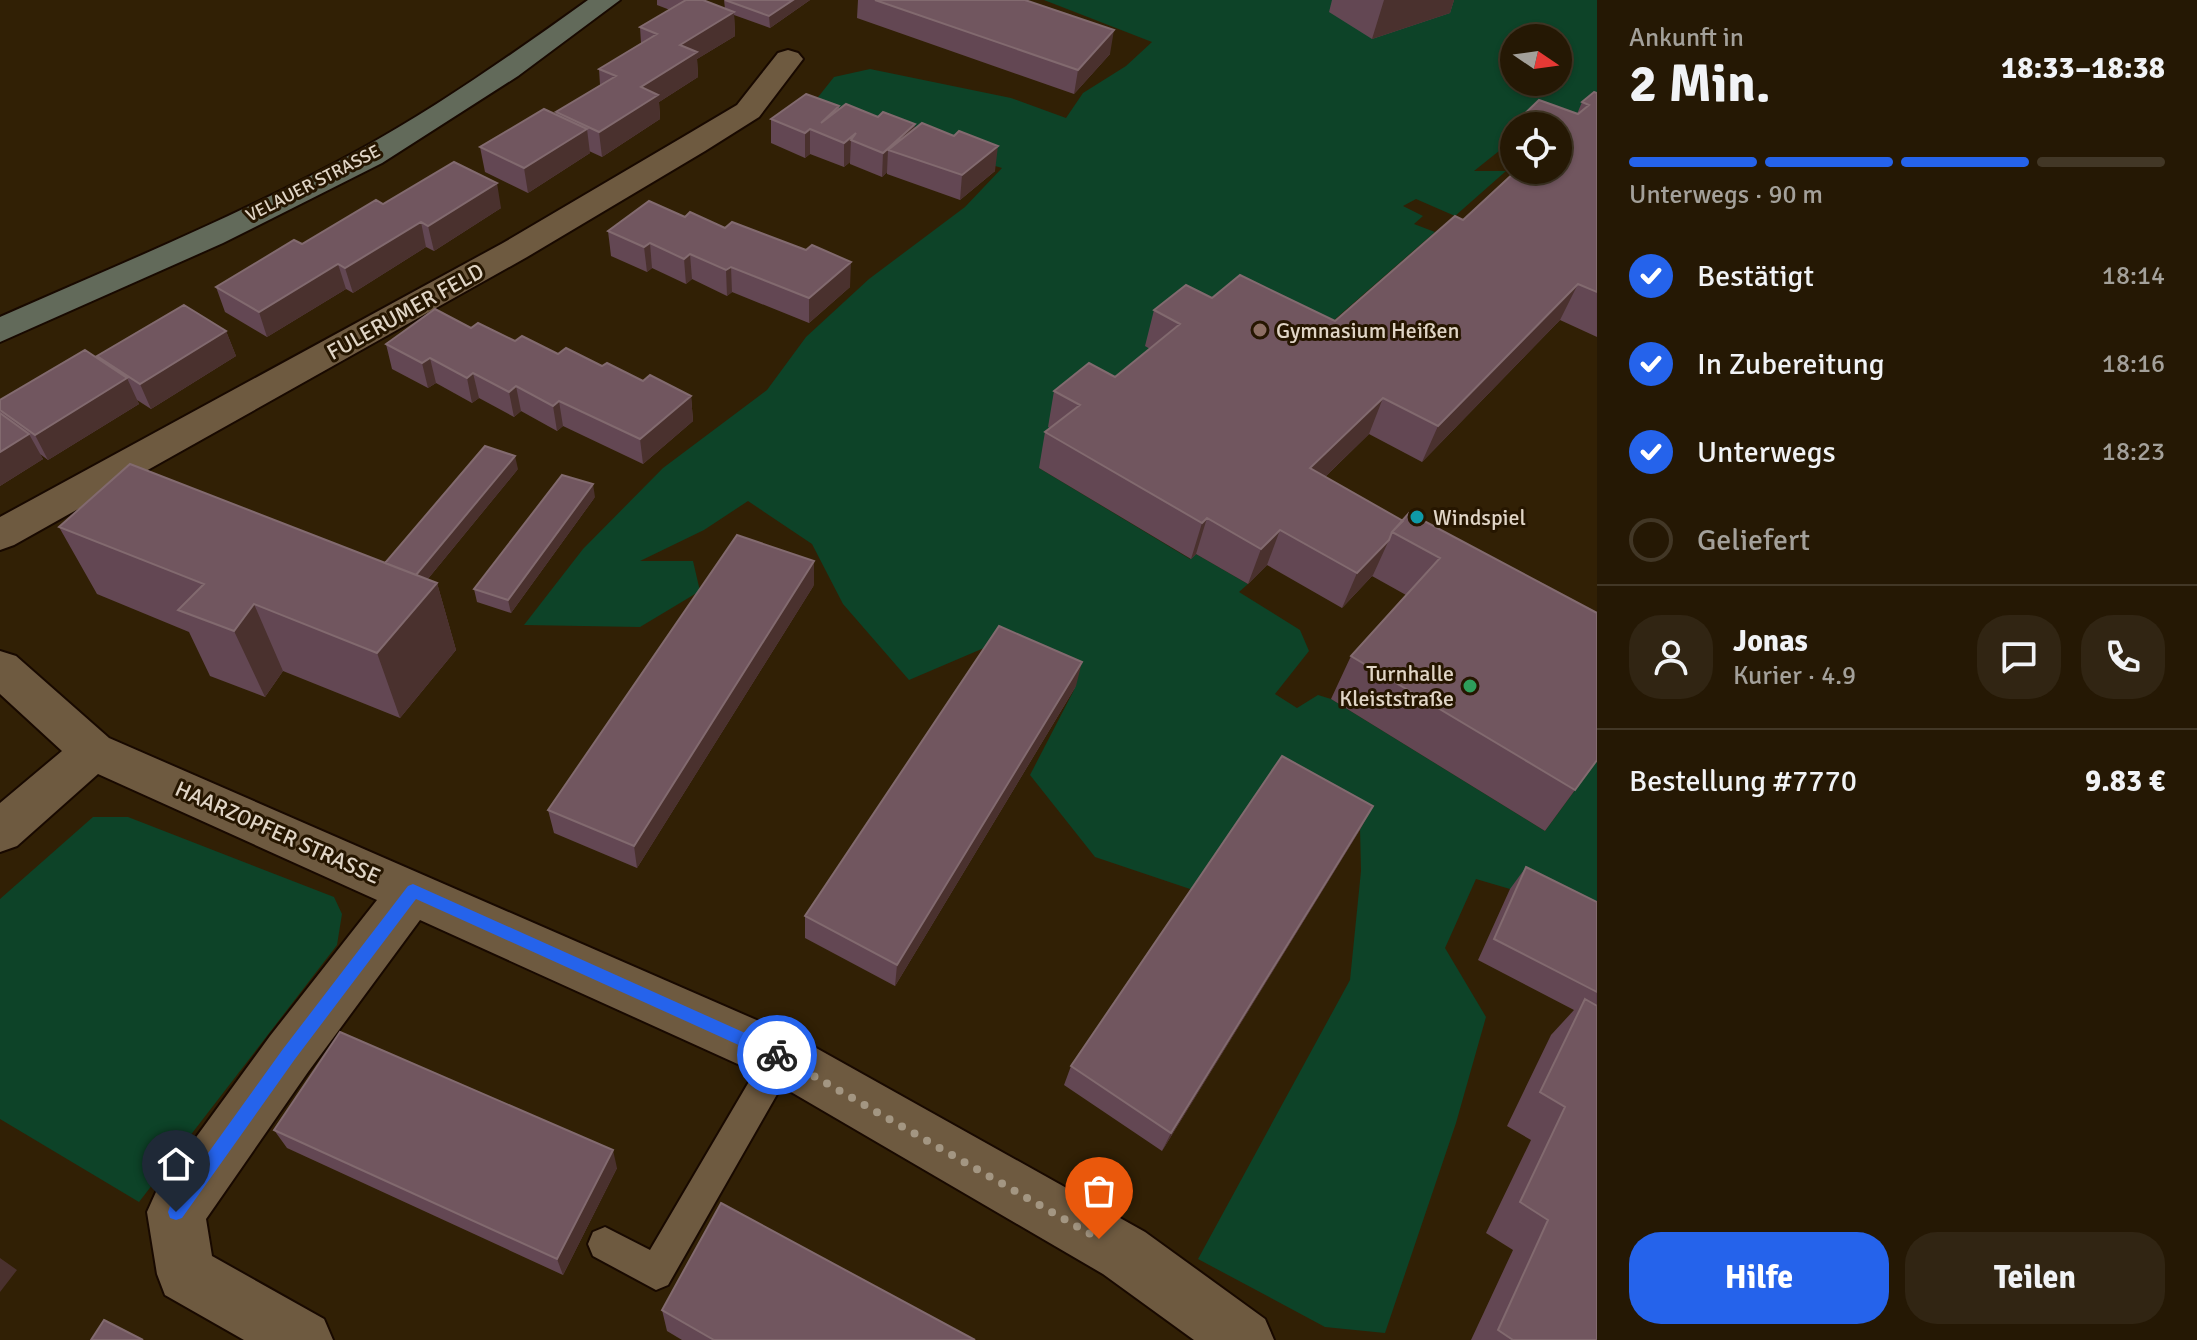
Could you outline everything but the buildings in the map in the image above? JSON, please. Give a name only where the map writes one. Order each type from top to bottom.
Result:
[{"type":"main road","name":"VELAUER STRASSE","points":[[0,331],[338,174],[544,46],[606,0]]},
{"type":"street","name":"FULERUMER FELD","points":[[0,535],[515,250],[694,144],[748,111],[788,59]]},
{"type":"street","name":"HAARZOPFER STRASSE","points":[[0,668],[93,751],[781,1057],[1124,1253],[1216,1331]]},
{"type":"street","points":[[0,832],[93,751]]},
{"type":"street","points":[[303,1340],[186,1274],[176,1212],[289,1054],[413,891]]},
{"type":"lane","points":[[605,1244],[656,1273],[781,1057]]},
{"type":"green space","points":[[1044,0],[1597,0],[1597,118],[1572,123],[1572,112],[1500,112],[1500,151],[1474,171],[1500,171],[1500,176],[1455,216],[1416,199],[1403,206],[1423,216],[1414,224],[1435,232],[1303,347],[1171,360],[1048,426],[1073,441],[1039,468],[1190,559],[1196,554],[1248,584],[1239,592],[1300,630],[1309,651],[1275,694],[1297,708],[1318,695],[1331,699],[1545,831],[1597,760],[1597,933],[1510,889],[1476,879],[1445,948],[1486,1017],[1456,1123],[1385,1333],[1325,1327],[1198,1259],[1350,980],[1361,871],[1360,828],[1196,891],[1095,857],[1030,775],[1074,690],[1069,683],[991,645],[909,680],[843,604],[812,544],[748,501],[704,530],[640,561],[693,561],[700,591],[640,627],[524,625],[583,549],[663,468],[767,390],[806,337],[869,279],[965,207],[1002,168],[807,111],[834,77],[870,69],[1011,98],[1066,118],[1083,93],[1126,66],[1152,42]]},
{"type":"green space","points":[[93,817],[128,817],[334,897],[342,914],[337,945],[139,1202],[0,1119],[0,899]]},
{"type":"way so far","points":[[777,1055],[1099,1239]]},
{"type":"place","name":"Gymnasium Heißen","points":[[1260,330]]},
{"type":"place","name":"Windspiel","points":[[1417,517]]},
{"type":"place","name":"Turnhalle Kleiststraße","points":[[1470,686]]},
{"type":"route","points":[[176,1212],[289,1054],[413,891],[777,1055]]}]
